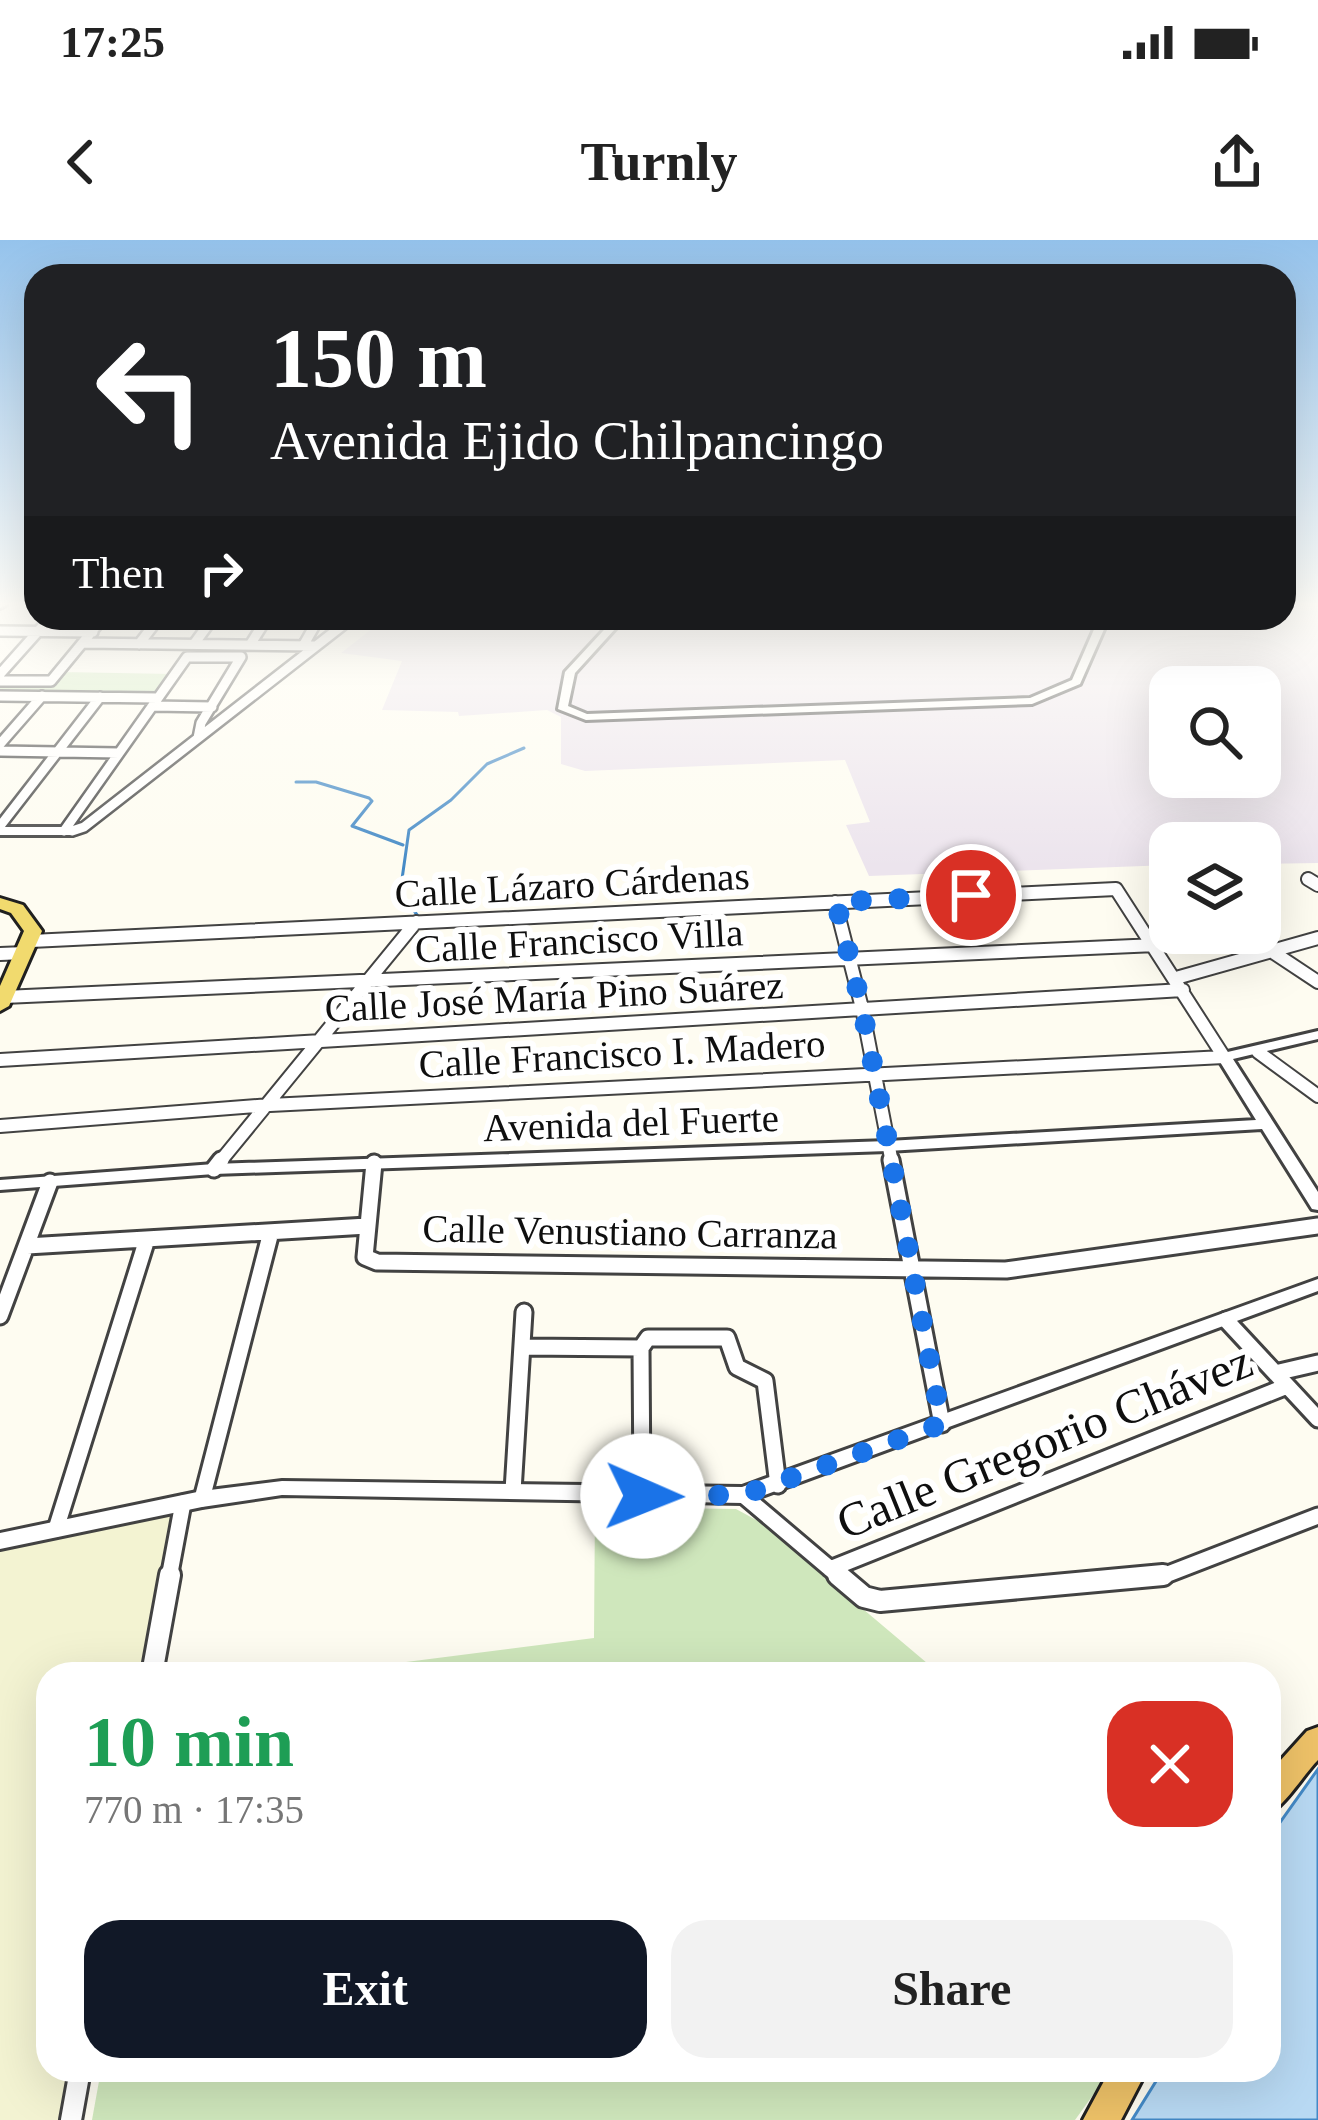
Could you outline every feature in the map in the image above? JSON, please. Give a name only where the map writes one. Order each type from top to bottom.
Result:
[{"type":"highway","points":[[1281,1780],[1318,1740]]},
{"type":"highway","points":[[1101,2120],[1123,2082]]},
{"type":"main road","points":[[0,903],[30,922],[28,947],[2,1002]]},
{"type":"street","points":[[68,831],[162,693]]},
{"type":"street","points":[[198,738],[220,693]]},
{"type":"street","points":[[0,828],[68,831],[256,693]]},
{"type":"street","points":[[565,693],[562,707],[586,717],[1032,701],[1060,693]]},
{"type":"street","points":[[0,695],[100,697],[212,707]]},
{"type":"street","points":[[0,747],[42,696]]},
{"type":"street","points":[[0,828],[100,697]]},
{"type":"street","points":[[0,747],[119,753]]},
{"type":"street","name":"Calle Lázaro Cárdenas","points":[[0,954],[28,947],[416,922],[1116,889],[1149,935]]},
{"type":"street","points":[[836,902],[862,1008],[942,1424]]},
{"type":"street","points":[[214,1169],[416,922]]},
{"type":"street","name":"Calle José María Pino Suárez","points":[[1281,950],[1318,938]]},
{"type":"street","name":"Calle Francisco Villa","points":[[2,1002],[371,980],[1149,945]]},
{"type":"street","points":[[1162,954],[1318,1205]]},
{"type":"street","name":"Calle José María Pino Suárez","points":[[0,1060],[1180,984],[1267,954]]},
{"type":"street","points":[[1276,954],[1318,982]]},
{"type":"street","name":"Calle Francisco I. Madero","points":[[0,1126],[270,1105],[1224,1057],[1318,1035]]},
{"type":"street","points":[[1258,1052],[1318,1096]]},
{"type":"street","name":"Avenida del Fuerte","points":[[0,1185],[214,1169],[888,1146],[1264,1124]]},
{"type":"street","points":[[27,1246],[367,1226],[374,1163]]},
{"type":"street","points":[[0,1316],[50,1182]]},
{"type":"street","name":"Calle Venustiano Carranza","points":[[367,1226],[365,1257],[370,1260],[1028,1269],[1318,1226]]},
{"type":"street","points":[[155,1662],[193,1501],[272,1232]]},
{"type":"street","points":[[56,1529],[147,1239]]},
{"type":"street","points":[[0,1541],[193,1501],[282,1488],[743,1495],[1318,1285]]},
{"type":"street","points":[[513,1491],[524,1312]]},
{"type":"street","points":[[1226,1320],[1318,1419]]},
{"type":"street","points":[[643,1496],[641,1348],[648,1338],[727,1338],[737,1367],[766,1382],[778,1485]]},
{"type":"street","points":[[522,1347],[641,1348]]},
{"type":"street","name":"Calle Gregorio Chávez","points":[[830,1569],[1318,1363]]},
{"type":"street","points":[[743,1495],[864,1597],[880,1601],[1079,1586],[1168,1574],[1318,1516]]},
{"type":"street","points":[[70,2120],[78,2082]]},
{"type":"shaded area","points":[[389,693],[1149,693],[1149,798],[1281,798],[1281,693],[1318,693],[1318,863],[1281,864],[1281,822],[1149,822],[1149,866],[869,876],[846,825],[870,822],[845,760],[585,771],[561,764],[561,717],[547,710],[459,716],[458,712],[382,710]]},
{"type":"green space","points":[[0,693],[161,693],[157,698]]},
{"type":"green space","points":[[595,1507],[736,1509],[760,1522],[926,1662],[406,1662],[594,1638]]},
{"type":"green space","points":[[181,1512],[154,1662],[36,1662],[36,2082],[78,2082],[71,2120],[0,2120],[0,1551]]},
{"type":"green space","points":[[99,2082],[1102,2082],[1075,2120],[92,2120]]},
{"type":"water","points":[[1318,1769],[1318,2120],[1132,2120],[1156,2082],[1281,2082],[1281,1821]]},
{"type":"waterway","points":[[418,916],[400,893],[409,830],[451,800],[487,764],[524,748]]},
{"type":"waterway","points":[[296,782],[316,782],[369,798],[372,801],[352,826],[403,845]]},
{"type":"route","points":[[643,1496],[743,1495],[942,1424],[862,1008],[836,902],[971,895]]}]
